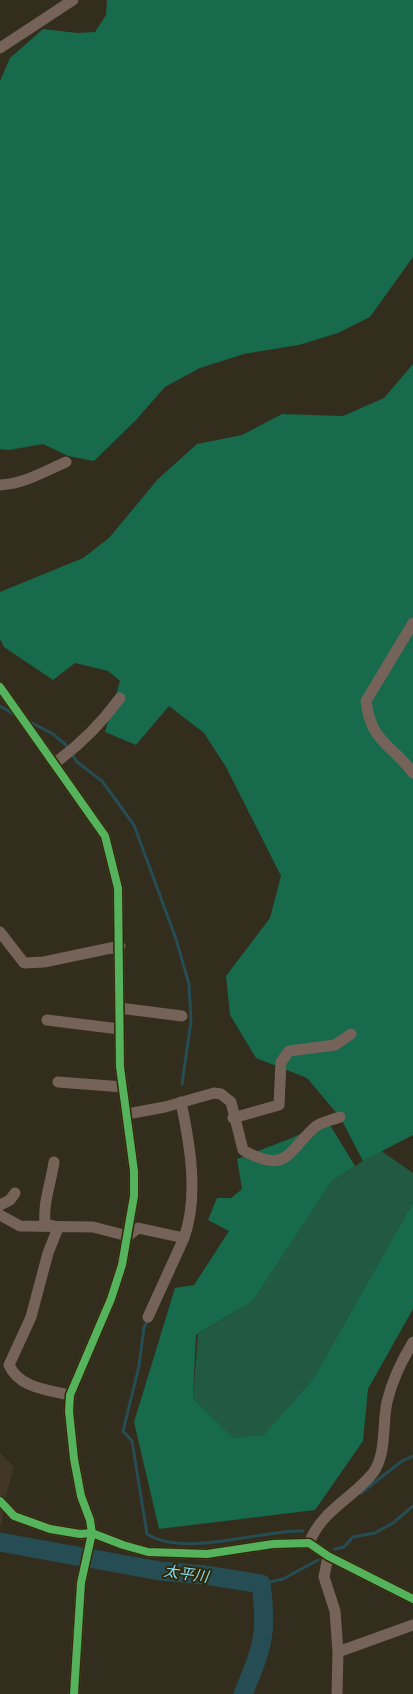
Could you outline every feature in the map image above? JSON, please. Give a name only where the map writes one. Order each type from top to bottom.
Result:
[{"type":"street","points":[[0,48],[73,0]]},
{"type":"street","points":[[0,485],[12,484],[66,462]]},
{"type":"street","points":[[413,624],[366,701],[370,724],[386,747],[413,772]]},
{"type":"street","points":[[0,687],[105,836],[118,888],[120,946],[119,1029],[123,1088],[134,1171],[134,1196],[122,1265],[111,1299],[70,1395],[69,1411],[74,1459],[81,1496],[90,1520],[92,1536],[82,1579],[74,1694]]},
{"type":"street","points":[[55,763],[75,748],[103,722],[120,698]]},
{"type":"street","points":[[0,932],[24,963],[44,962],[120,946]]},
{"type":"street","points":[[119,1008],[182,1016]]},
{"type":"street","points":[[46,1020],[119,1029]]},
{"type":"street","points":[[233,1118],[280,1105],[281,1062],[290,1051],[335,1046],[350,1034]]},
{"type":"street","points":[[58,1082],[123,1088]]},
{"type":"street","points":[[127,1114],[214,1093],[220,1094],[231,1102],[233,1118],[244,1150],[267,1160],[276,1161],[284,1160],[316,1127],[340,1117]]},
{"type":"street","points":[[148,1317],[184,1238],[191,1212],[191,1168],[187,1131],[181,1102]]},
{"type":"street","points":[[54,1162],[50,1189],[45,1199],[44,1215],[45,1223],[58,1228]]},
{"type":"street","points":[[0,1205],[10,1200],[15,1193]]},
{"type":"street","points":[[0,1215],[20,1226],[93,1227],[128,1236]]},
{"type":"street","points":[[58,1228],[48,1253],[31,1317],[9,1365],[13,1374],[22,1381],[70,1395]]},
{"type":"street","points":[[128,1236],[138,1228],[184,1238]]},
{"type":"street","points":[[309,1544],[314,1532],[334,1508],[373,1472],[382,1441],[387,1403],[395,1378],[413,1342]]},
{"type":"street","points":[[0,1501],[14,1516],[50,1529],[92,1536],[134,1549],[168,1553],[207,1554],[273,1544],[309,1544],[328,1556],[413,1599]]},
{"type":"street","points":[[328,1556],[324,1577],[335,1611],[338,1652],[337,1694]]},
{"type":"street","points":[[338,1652],[413,1625]]},
{"type":"shaded area","points":[[0,1453],[14,1467],[3,1506],[2,1525],[0,1524]]},
{"type":"green space","points":[[107,0],[413,0],[413,257],[370,317],[338,333],[299,345],[244,354],[200,368],[165,387],[135,421],[94,461],[68,456],[43,444],[9,450],[0,449],[0,81],[10,58],[43,29],[77,33],[95,32],[106,15]]},
{"type":"green space","points":[[413,364],[413,1135],[363,1161],[340,1117],[307,1078],[256,1058],[230,1015],[226,976],[270,918],[281,876],[226,767],[204,733],[169,706],[136,745],[105,732],[120,681],[108,671],[75,663],[53,680],[4,647],[0,639],[0,592],[83,558],[109,538],[158,479],[197,444],[242,435],[282,414],[343,416],[384,398]]},
{"type":"green space","points":[[327,1120],[355,1166],[332,1181],[253,1301],[196,1335],[193,1398],[234,1438],[264,1435],[313,1379],[413,1202],[413,1309],[368,1389],[363,1441],[315,1510],[159,1529],[134,1422],[175,1288],[194,1285],[229,1231],[208,1220],[217,1198],[231,1198],[242,1189],[237,1159],[292,1138]]},
{"type":"green space","points":[[380,1150],[413,1173],[413,1202],[313,1379],[264,1436],[234,1438],[193,1398],[198,1334],[253,1301],[332,1181]]},
{"type":"waterway","points":[[0,706],[15,715]]},
{"type":"waterway","points":[[30,722],[53,734],[66,745],[77,762],[102,781],[134,825],[176,939],[189,984],[191,1021],[182,1084]]},
{"type":"waterway","points":[[148,1320],[144,1327],[139,1366],[123,1431],[132,1441],[147,1534],[163,1541],[182,1544],[303,1531]]},
{"type":"waterway","points":[[361,1493],[402,1461],[413,1456]]},
{"type":"waterway","points":[[335,1549],[344,1547],[353,1537],[375,1533],[393,1523],[413,1506]]},
{"type":"waterway","name":"太平川","points":[[0,1542],[160,1571],[205,1575],[261,1584],[264,1616],[262,1641],[255,1665],[243,1694]]},
{"type":"waterway","points":[[261,1584],[283,1579],[318,1560]]},
{"type":"cycle path","points":[[0,687],[105,836],[118,888],[120,1067],[134,1171],[134,1196],[122,1265],[111,1299],[70,1395],[69,1411],[74,1459],[81,1496],[90,1520],[92,1533],[81,1583],[74,1694]]},
{"type":"cycle path","points":[[0,1501],[14,1516],[50,1529],[80,1534],[92,1533],[148,1552],[207,1554],[273,1544],[309,1543],[328,1556],[413,1599]]}]
